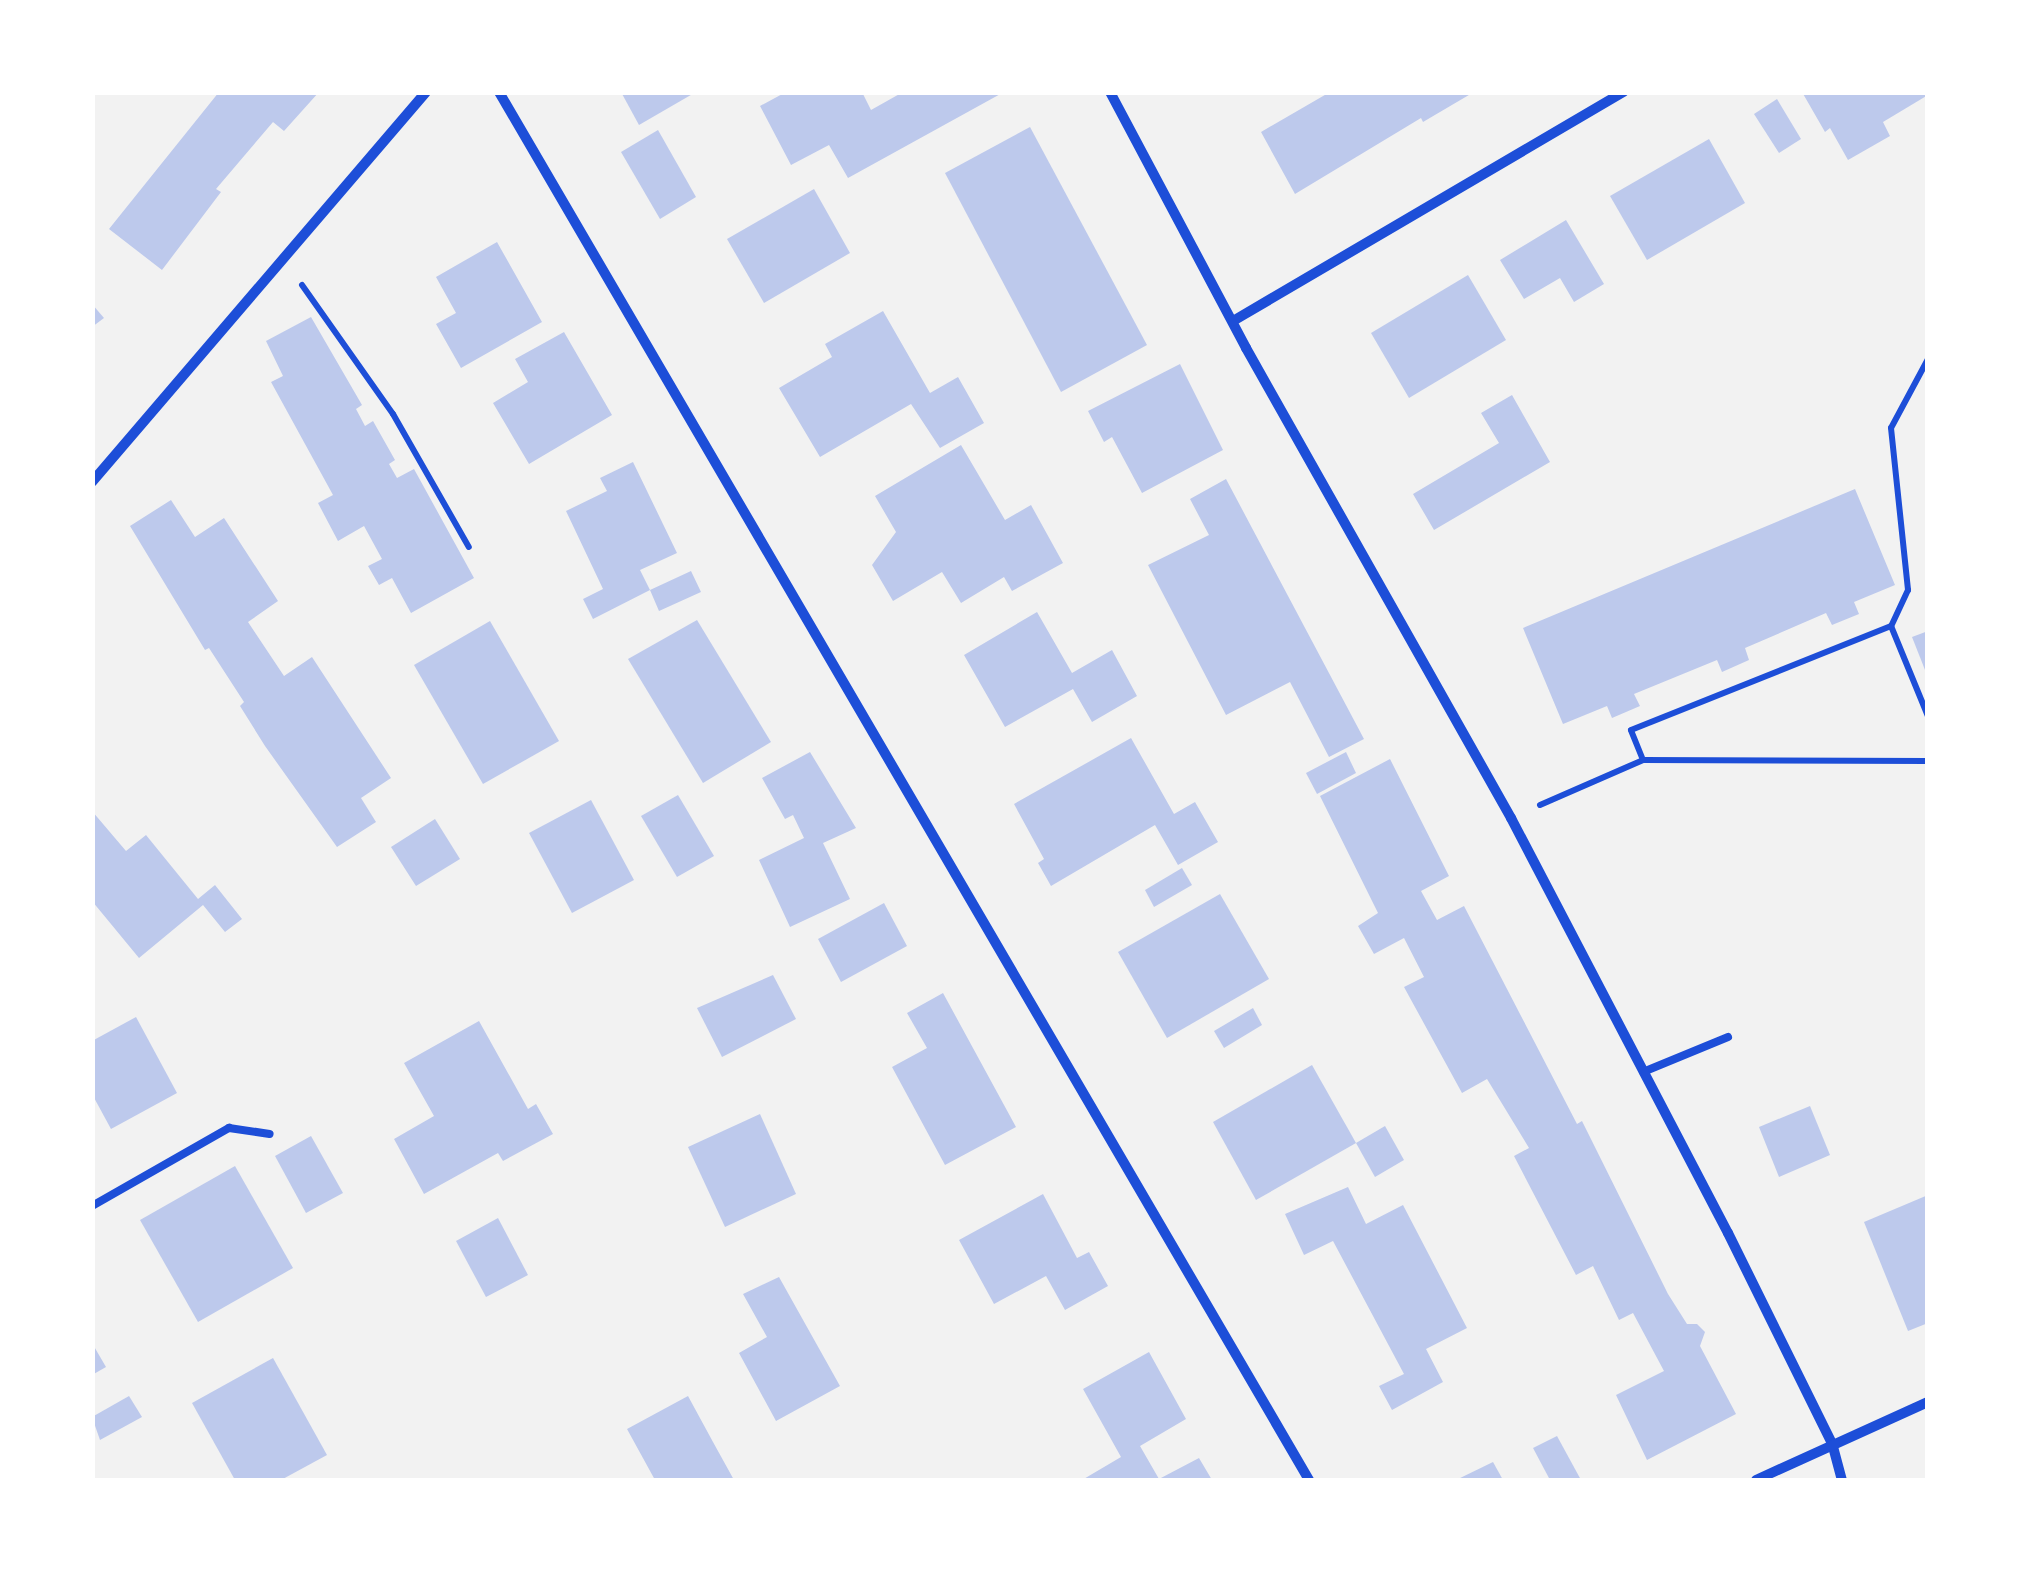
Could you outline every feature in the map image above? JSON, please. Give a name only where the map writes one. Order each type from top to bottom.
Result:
[{"type":"street","points":[[92,482],[426,92]]},
{"type":"street","points":[[499,92],[1309,1480]]},
{"type":"street","points":[[1110,92],[1233,321],[1511,818],[1832,1443],[1842,1480]]},
{"type":"street","points":[[1233,321],[1624,92]]},
{"type":"street","points":[[1756,1480],[1928,1402]]},
{"type":"lane","points":[[1644,1072],[1728,1037]]},
{"type":"lane","points":[[92,1206],[229,1128],[270,1134]]},
{"type":"path","points":[[278,264],[312,294],[393,414],[469,547]]},
{"type":"path","points":[[1642,760],[1631,730],[1891,626],[1908,590],[1891,428],[1928,359]]},
{"type":"path","points":[[1891,626],[1928,716]]},
{"type":"path","points":[[1511,818],[1642,760],[1928,761]]},
{"type":"building","points":[[219,92],[319,92],[284,131],[273,122],[216,189],[221,192],[162,270],[109,229]]},
{"type":"building","points":[[621,92],[696,92],[639,125]]},
{"type":"building","points":[[786,92],[862,92],[871,110],[903,92],[1004,92],[848,178],[829,145],[791,165],[760,106]]},
{"type":"building","points":[[1330,92],[1474,92],[1423,122],[1421,118],[1295,194],[1261,132]]},
{"type":"building","points":[[1802,92],[1928,95],[1883,122],[1890,136],[1848,160],[1830,128],[1825,132]]},
{"type":"building","points":[[1777,99],[1801,139],[1779,153],[1754,114]]},
{"type":"building","points":[[1030,127],[1147,345],[1061,392],[945,173]]},
{"type":"building","points":[[658,130],[696,197],[660,219],[621,152]]},
{"type":"building","points":[[1709,139],[1745,203],[1647,260],[1610,196]]},
{"type":"building","points":[[814,189],[850,253],[764,303],[727,239]]},
{"type":"building","points":[[1566,220],[1604,284],[1574,302],[1560,278],[1524,299],[1500,260]]},
{"type":"building","points":[[497,242],[542,322],[461,368],[436,324],[456,313],[436,277]]},
{"type":"building","points":[[1468,275],[1506,340],[1409,398],[1371,333]]},
{"type":"building","points":[[92,304],[104,318],[92,327]]},
{"type":"building","points":[[883,311],[930,393],[958,377],[984,423],[940,448],[911,404],[820,457],[779,388],[832,357],[825,344]]},
{"type":"building","points":[[311,317],[362,405],[356,409],[365,426],[373,421],[395,460],[389,464],[397,478],[414,469],[474,578],[411,613],[392,578],[379,585],[368,566],[382,559],[364,526],[338,541],[318,503],[333,495],[271,382],[283,376],[266,341]]},
{"type":"building","points":[[564,332],[612,415],[529,464],[493,403],[528,382],[515,359]]},
{"type":"building","points":[[1180,364],[1223,450],[1142,493],[1112,437],[1104,442],[1088,411]]},
{"type":"building","points":[[1512,395],[1550,462],[1434,530],[1413,494],[1499,443],[1481,413]]},
{"type":"building","points":[[961,445],[1005,520],[1031,505],[1063,563],[1012,591],[1004,577],[961,603],[942,572],[893,601],[872,565],[896,532],[875,496]]},
{"type":"building","points":[[633,462],[677,553],[640,570],[650,590],[593,619],[583,599],[603,589],[566,511],[607,491],[600,478]]},
{"type":"building","points":[[1226,479],[1364,739],[1329,757],[1290,682],[1226,715],[1148,565],[1209,535],[1190,499]]},
{"type":"building","points":[[1855,489],[1895,585],[1854,602],[1859,614],[1832,625],[1826,613],[1745,648],[1749,660],[1722,672],[1717,660],[1634,694],[1640,706],[1612,718],[1607,706],[1563,724],[1523,628]]},
{"type":"building","points":[[171,500],[195,537],[224,518],[278,601],[248,622],[284,676],[312,657],[391,778],[361,798],[376,822],[337,847],[265,746],[240,706],[244,702],[209,648],[205,650],[130,526]]},
{"type":"building","points":[[691,571],[701,592],[659,611],[650,590]]},
{"type":"building","points":[[1037,612],[1072,673],[1112,650],[1137,696],[1092,722],[1073,689],[1005,727],[964,655]]},
{"type":"building","points":[[697,620],[771,742],[703,783],[628,659]]},
{"type":"building","points":[[490,621],[559,741],[483,784],[414,665]]},
{"type":"building","points":[[1928,631],[1928,675],[1927,675],[1912,637]]},
{"type":"building","points":[[1131,738],[1174,814],[1195,802],[1218,842],[1178,865],[1155,825],[1051,886],[1038,863],[1044,859],[1014,804]]},
{"type":"building","points":[[810,752],[856,828],[823,843],[850,899],[790,927],[759,860],[804,838],[793,815],[785,819],[762,778]]},
{"type":"building","points":[[1346,752],[1356,773],[1317,794],[1306,773]]},
{"type":"building","points":[[1390,759],[1449,876],[1421,891],[1437,920],[1464,906],[1577,1124],[1582,1121],[1668,1294],[1687,1324],[1697,1324],[1705,1332],[1700,1346],[1736,1414],[1647,1460],[1616,1395],[1664,1371],[1633,1313],[1619,1320],[1593,1266],[1576,1275],[1514,1156],[1529,1148],[1487,1079],[1462,1093],[1404,987],[1424,977],[1404,938],[1374,954],[1358,926],[1378,913],[1320,796]]},
{"type":"building","points":[[678,795],[714,856],[677,877],[641,816]]},
{"type":"building","points":[[591,800],[634,880],[572,913],[529,833]]},
{"type":"building","points":[[92,811],[126,851],[146,835],[198,899],[215,885],[242,919],[225,932],[203,905],[139,958],[92,901]]},
{"type":"building","points":[[435,819],[460,859],[416,886],[391,847]]},
{"type":"building","points":[[1182,868],[1192,885],[1154,907],[1145,890]]},
{"type":"building","points":[[1220,894],[1269,979],[1167,1038],[1118,952]]},
{"type":"building","points":[[884,903],[907,946],[841,982],[818,939]]},
{"type":"building","points":[[773,975],[796,1019],[722,1057],[697,1008]]},
{"type":"building","points":[[943,993],[1016,1127],[945,1165],[892,1067],[927,1048],[907,1013]]},
{"type":"building","points":[[1253,1008],[1262,1025],[1224,1048],[1214,1031]]},
{"type":"building","points":[[136,1017],[177,1093],[111,1129],[92,1094],[92,1041]]},
{"type":"building","points":[[479,1021],[528,1109],[536,1104],[553,1134],[503,1161],[498,1153],[424,1194],[394,1139],[434,1116],[404,1063]]},
{"type":"building","points":[[1312,1065],[1356,1143],[1256,1200],[1213,1122]]},
{"type":"building","points":[[1810,1106],[1830,1155],[1779,1177],[1759,1127]]},
{"type":"building","points":[[760,1114],[796,1194],[725,1227],[688,1147]]},
{"type":"building","points":[[1385,1126],[1404,1160],[1375,1177],[1356,1143]]},
{"type":"building","points":[[311,1136],[343,1193],[306,1213],[275,1156]]},
{"type":"building","points":[[235,1166],[293,1268],[198,1322],[140,1220]]},
{"type":"building","points":[[1348,1187],[1366,1224],[1403,1205],[1467,1328],[1426,1349],[1443,1382],[1392,1410],[1379,1386],[1404,1374],[1333,1241],[1304,1255],[1285,1214]]},
{"type":"building","points":[[1043,1194],[1077,1258],[1089,1252],[1108,1286],[1065,1310],[1046,1276],[994,1304],[959,1240]]},
{"type":"building","points":[[1928,1195],[1928,1323],[1908,1331],[1864,1222]]},
{"type":"building","points":[[498,1218],[528,1275],[486,1297],[456,1241]]},
{"type":"building","points":[[779,1277],[840,1386],[776,1421],[739,1353],[767,1337],[743,1294]]},
{"type":"building","points":[[92,1343],[106,1367],[92,1375]]},
{"type":"building","points":[[1149,1352],[1186,1419],[1140,1446],[1159,1479],[1199,1458],[1212,1480],[1082,1480],[1121,1457],[1083,1389]]},
{"type":"building","points":[[273,1358],[327,1455],[281,1480],[235,1480],[192,1403]]},
{"type":"building","points":[[129,1396],[142,1417],[100,1440],[92,1417]]},
{"type":"building","points":[[688,1396],[734,1480],[655,1480],[627,1429]]},
{"type":"building","points":[[1557,1436],[1581,1480],[1550,1480],[1533,1448]]},
{"type":"building","points":[[1493,1462],[1503,1480],[1456,1480]]}]
